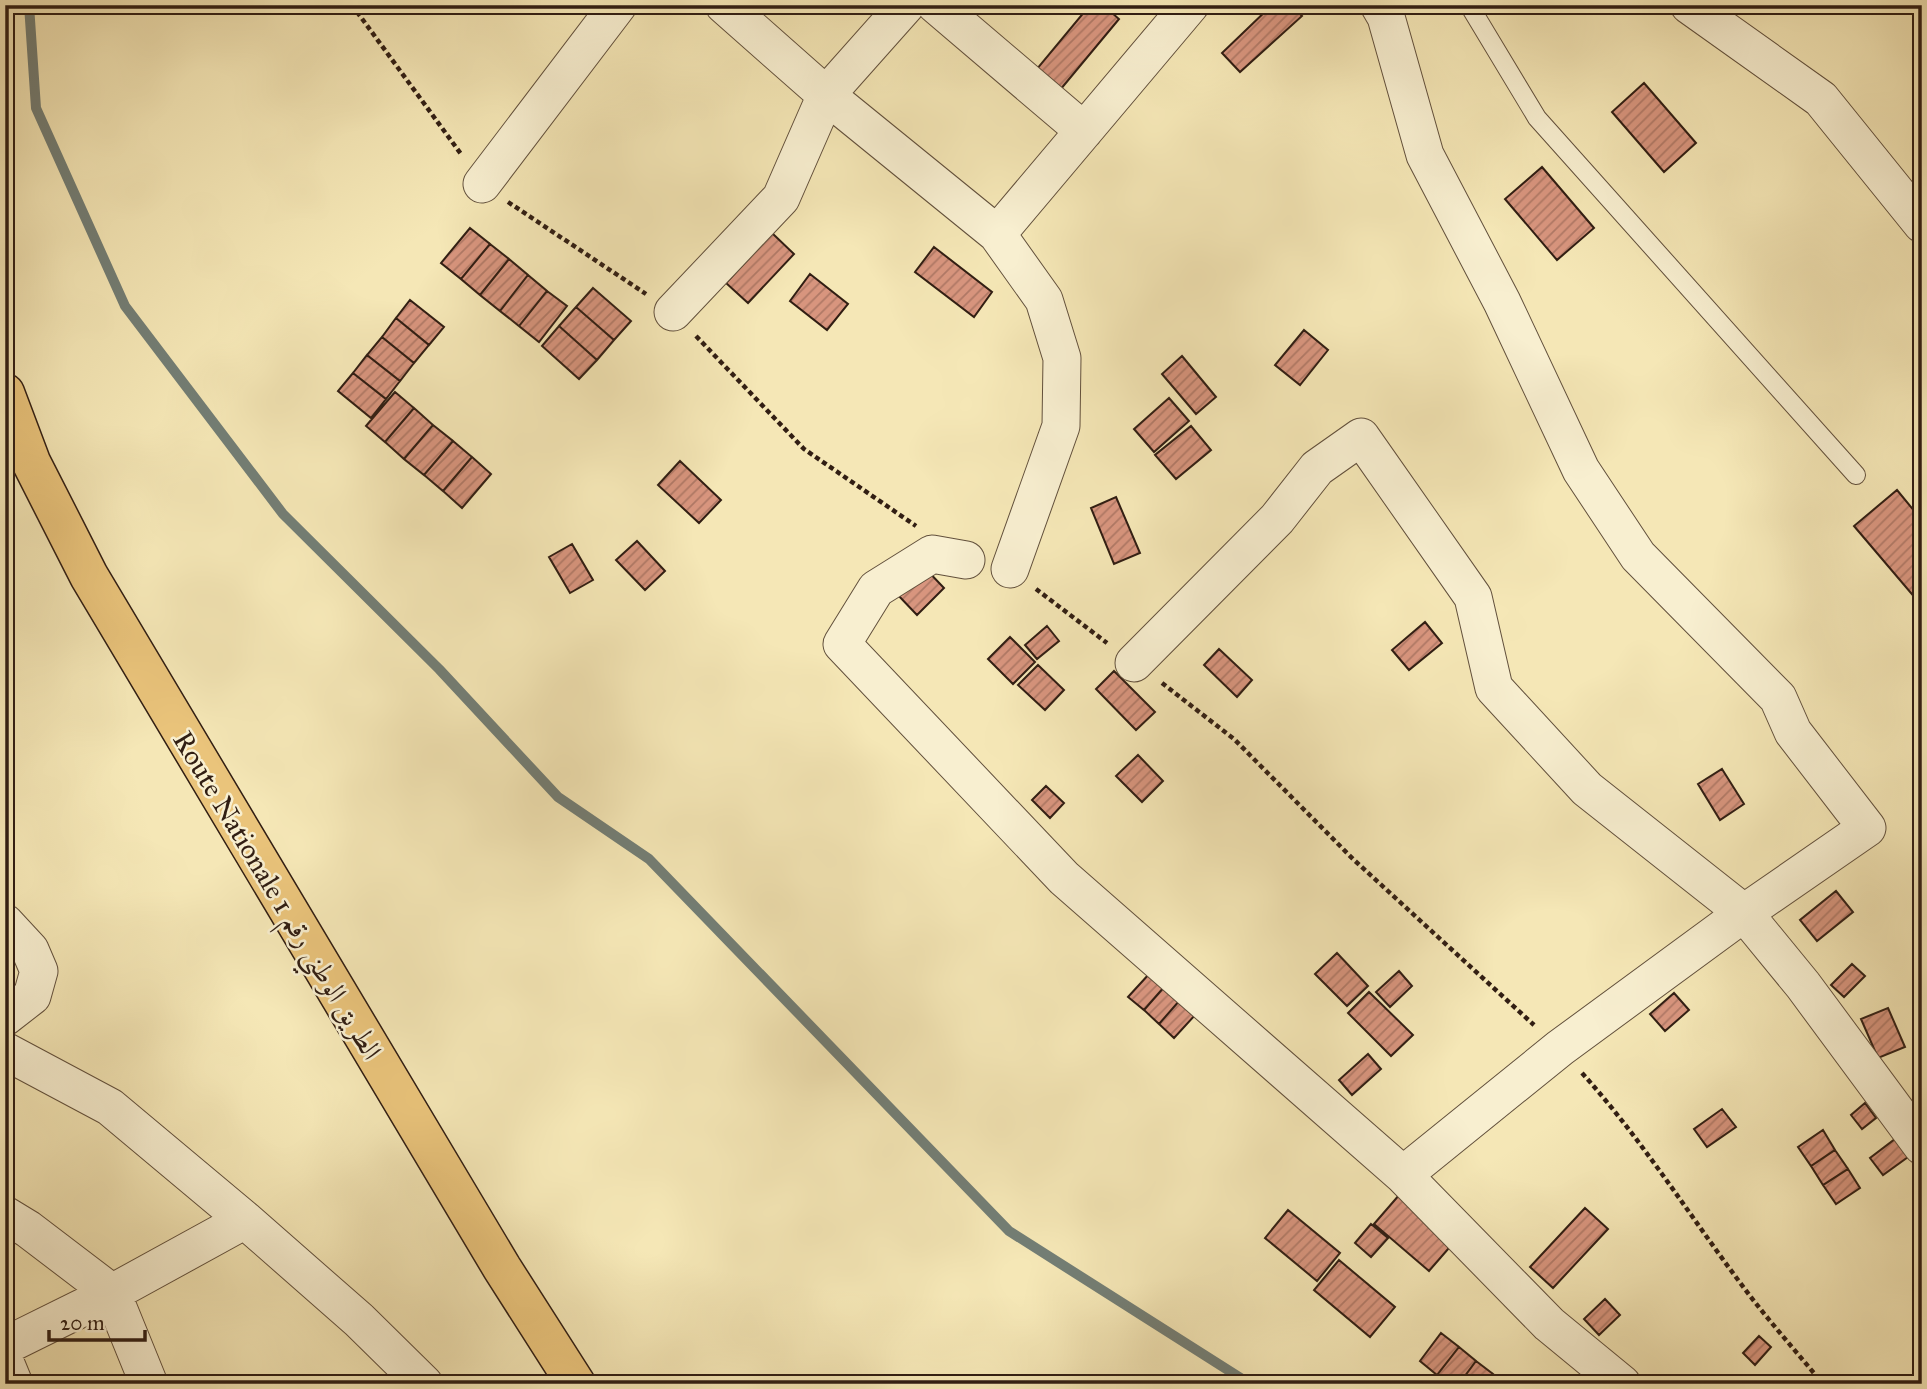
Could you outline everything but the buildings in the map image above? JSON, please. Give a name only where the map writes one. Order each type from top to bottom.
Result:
[{"type":"highway","name":"Route Nationale الطريق الوطني رقم 1","points":[[5,393],[31,462],[89,576],[502,1268],[576,1384]]},
{"type":"street","points":[[482,184],[618,5]]},
{"type":"street","points":[[724,5],[826,94],[997,234],[1044,300],[1062,358],[1061,426],[1010,569]]},
{"type":"street","points":[[673,312],[781,198],[826,94],[906,5]]},
{"type":"street","points":[[936,5],[1084,131]]},
{"type":"street","points":[[997,234],[1189,5]]},
{"type":"street","points":[[1379,5],[1386,18],[1424,155],[1502,302],[1581,470],[1637,556],[1778,698],[1793,732],[1867,828],[1744,913],[1560,1048],[1403,1175]]},
{"type":"street","points":[[1689,5],[1821,99],[1922,224]]},
{"type":"street","points":[[1134,663],[1277,519],[1317,468],[1361,436],[1473,597],[1494,688],[1587,789],[1744,913],[1803,985],[1922,1146]]},
{"type":"street","points":[[966,560],[932,554],[876,589],[842,644],[1064,878],[1403,1175],[1549,1324],[1622,1384]]},
{"type":"street","points":[[5,923],[30,950],[39,971],[32,996],[5,1017]]},
{"type":"street","points":[[5,1051],[110,1107],[359,1320],[424,1384]]},
{"type":"street","points":[[5,1215],[28,1229],[113,1293],[149,1384]]},
{"type":"street","points":[[5,1346],[113,1293],[245,1220]]},
{"type":"street","points":[[5,1362],[15,1384]]},
{"type":"lane","points":[[1469,5],[1537,118],[1856,475]]},
{"type":"waterway","points":[[29,5],[36,108],[125,306],[283,514],[439,669],[558,797],[649,859],[1009,1231],[1250,1384]]}]
